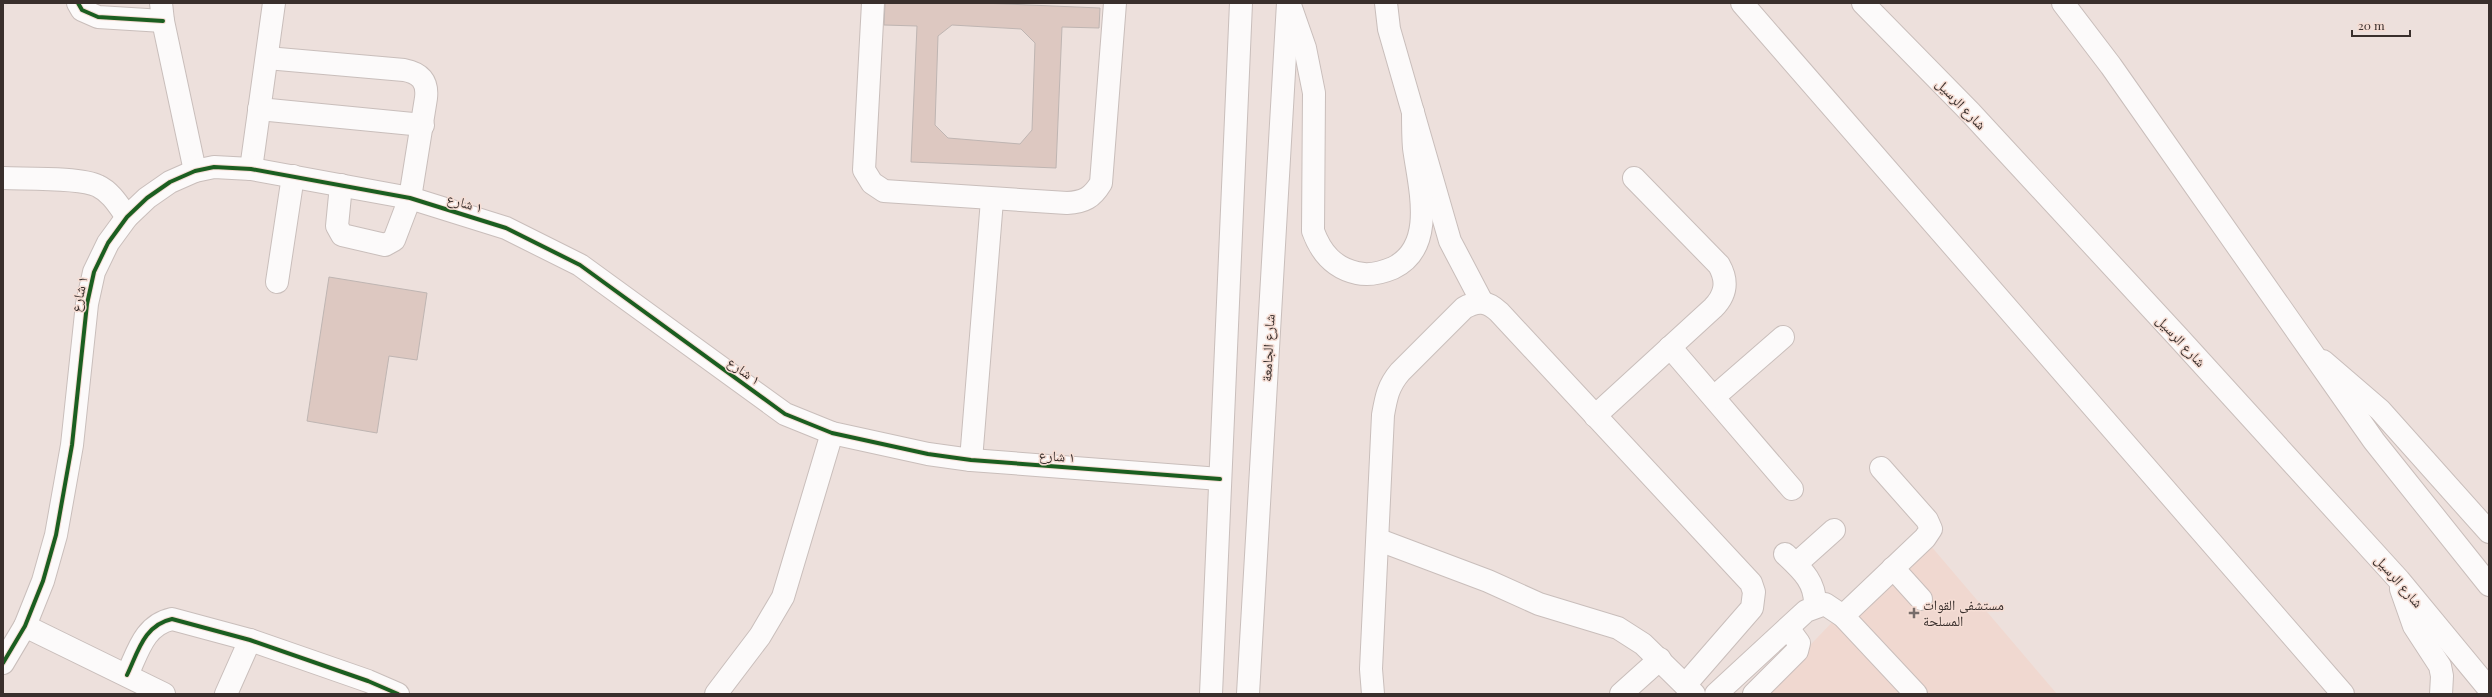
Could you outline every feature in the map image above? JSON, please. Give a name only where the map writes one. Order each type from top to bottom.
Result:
[{"type":"main road","points":[[78,3],[82,10],[98,17],[162,12],[195,170]]},
{"type":"main road","points":[[251,168],[274,3]]},
{"type":"main road","points":[[873,3],[864,170],[872,183],[884,191],[992,200],[1081,203],[1094,195],[1101,183],[1115,3]]},
{"type":"main road","points":[[1211,694],[1241,3]]},
{"type":"main road","points":[[1289,3],[1305,48],[1314,93],[1313,232],[1323,252],[1340,268],[1362,274],[1385,271],[1404,259],[1418,240],[1422,211],[1413,112]]},
{"type":"main road","name":"شارع الجامعة","points":[[1248,694],[1289,3]]},
{"type":"main road","points":[[1386,3],[1389,29],[1450,241],[1482,302]]},
{"type":"main road","points":[[1742,3],[2343,694]]},
{"type":"main road","name":"شارع الرسيل","points":[[1863,3],[1996,141],[2399,580],[2489,689]]},
{"type":"main road","points":[[2063,3],[2111,66],[2379,446],[2489,585]]},
{"type":"main road","points":[[267,58],[414,72],[423,78],[427,88],[410,198],[394,240],[385,245],[374,244],[342,235],[337,226],[341,185]]},
{"type":"main road","points":[[260,109],[422,125]]},
{"type":"main road","name":"١ شارع","points":[[3,662],[25,626],[45,574],[56,535],[66,489],[86,304],[94,272],[108,243],[127,217],[153,194],[195,170],[233,167],[251,168],[410,198],[481,218],[556,251],[580,265],[785,414],[832,433],[915,452],[971,460],[1220,479]]},
{"type":"main road","points":[[277,282],[293,176]]},
{"type":"main road","points":[[3,178],[79,181],[98,185],[113,198],[127,217]]},
{"type":"main road","points":[[1595,416],[1718,303],[1724,291],[1724,278],[1719,265],[1634,178]]},
{"type":"main road","points":[[971,460],[992,200]]},
{"type":"main road","points":[[1372,694],[1371,669],[1379,540],[1383,415],[1391,382],[1464,308],[1472,303],[1482,302],[1492,305],[1499,312],[1751,583],[1754,592],[1754,600],[1747,616],[1689,689],[1660,659],[1629,634],[1618,628],[1539,604],[1488,581],[1379,540]]},
{"type":"main road","points":[[1714,397],[1783,337]]},
{"type":"main road","points":[[1670,347],[1792,489]]},
{"type":"main road","points":[[2309,347],[2335,374],[2359,390],[2380,410],[2489,532]]},
{"type":"main road","points":[[716,694],[760,636],[783,596],[832,433]]},
{"type":"main road","points":[[1843,616],[1929,534],[1930,524],[1881,468]]},
{"type":"main road","points":[[1815,606],[1813,587],[1809,578],[1791,559],[1834,530]]},
{"type":"main road","points":[[1893,568],[1921,600]]},
{"type":"main road","points":[[2399,580],[2402,596],[2410,619],[2440,666],[2442,676],[2441,694]]},
{"type":"main road","points":[[1716,694],[1806,611],[1815,606],[1825,604],[1843,616],[1916,694]]},
{"type":"main road","points":[[127,675],[152,627],[161,621],[172,619],[250,640],[368,681],[398,694]]},
{"type":"main road","points":[[25,626],[164,694]]},
{"type":"main road","points":[[1754,694],[1797,651],[1799,643],[1788,628]]},
{"type":"main road","points":[[226,694],[250,640]]},
{"type":"main road","points":[[1621,694],[1660,659]]},
{"type":"shaded area","name":"مستشفى القوات المسلحة","points":[[1919,532],[2057,694],[1763,694]]},
{"type":"building","points":[[885,3],[982,3],[1100,8],[1099,28],[1062,27],[1056,168],[911,162],[917,26],[884,25]],"holes":[[[952,25],[1021,29],[1035,43],[1032,130],[1020,144],[948,138],[935,125],[938,36]]]},
{"type":"building","points":[[329,277],[427,293],[417,360],[389,356],[377,433],[307,421]]},
{"type":"cycle path","points":[[78,3],[82,10],[98,17],[163,21]]},
{"type":"cycle path","points":[[3,663],[25,626],[43,581],[56,535],[72,445],[87,304],[94,272],[108,243],[127,217],[147,198],[170,182],[195,171],[214,167],[251,169],[410,198],[506,228],[580,265],[785,414],[832,433],[928,454],[971,460],[1220,479]]},
{"type":"cycle path","points":[[127,675],[148,633],[162,622],[172,619],[250,640],[368,681],[398,694]]},
{"type":"place","name":"مستشفى القوات المسلحة","points":[[1914,613]]}]
